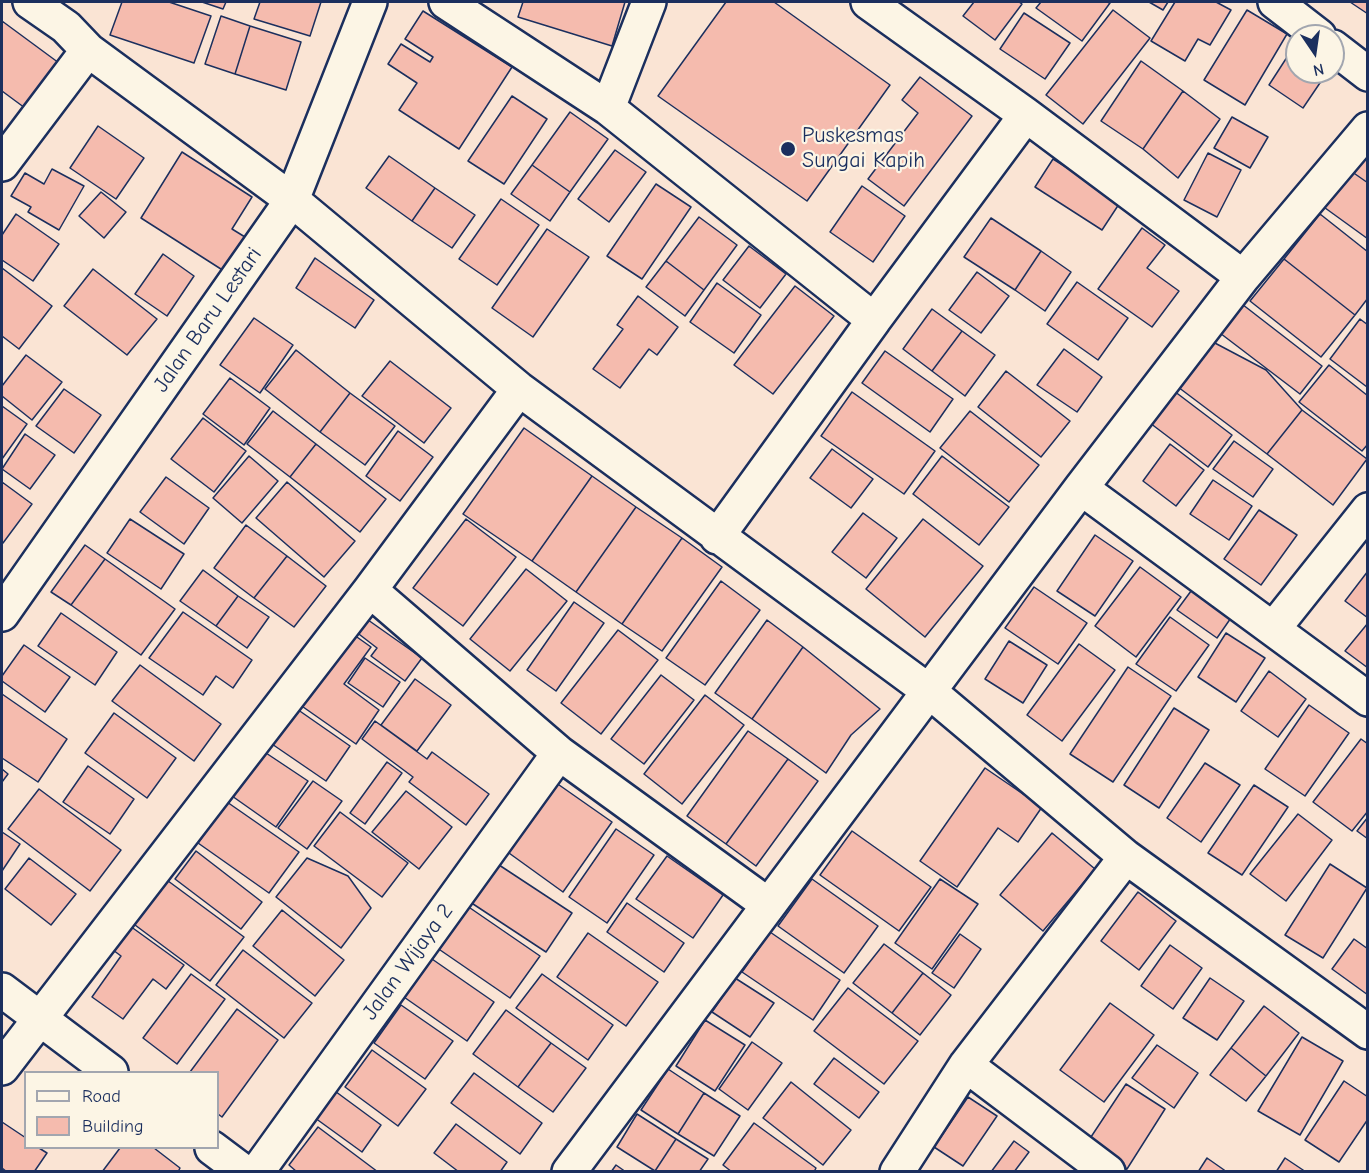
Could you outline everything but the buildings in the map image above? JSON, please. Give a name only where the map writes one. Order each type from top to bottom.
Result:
[{"type":"street","points":[[30,2],[77,26],[292,200],[519,389],[930,692],[1126,856],[1368,1032]]},
{"type":"street","name":"Jalan Baru Lestari","points":[[2,614],[292,200],[370,2]]},
{"type":"street","points":[[446,2],[608,108],[874,321]]},
{"type":"street","points":[[608,108],[649,2]]},
{"type":"street","points":[[867,2],[1026,115],[1244,278]]},
{"type":"street","points":[[1275,2],[1303,24]]},
{"type":"street","points":[[2,164],[77,26]]},
{"type":"street","points":[[1345,56],[1368,74]]},
{"type":"street","points":[[717,537],[1026,115]]},
{"type":"street","points":[[569,1172],[767,904],[930,692],[1081,488],[1244,278],[1368,129]]},
{"type":"street","points":[[2,1068],[370,590],[519,389]]},
{"type":"street","points":[[1081,488],[1368,699]]},
{"type":"street","points":[[1274,628],[1368,510]]},
{"type":"street","points":[[370,590],[559,753],[767,904]]},
{"type":"street","name":"Jalan Wijaya 2","points":[[257,1172],[559,753]]},
{"type":"street","points":[[897,1172],[966,1065],[1126,856]]},
{"type":"street","points":[[2,990],[110,1071]]},
{"type":"street","points":[[966,1065],[1108,1172]]},
{"type":"street","points":[[213,1149],[244,1172]]},
{"type":"place","name":"Puskesmas Sungai Kapih","points":[[788,149]]}]
